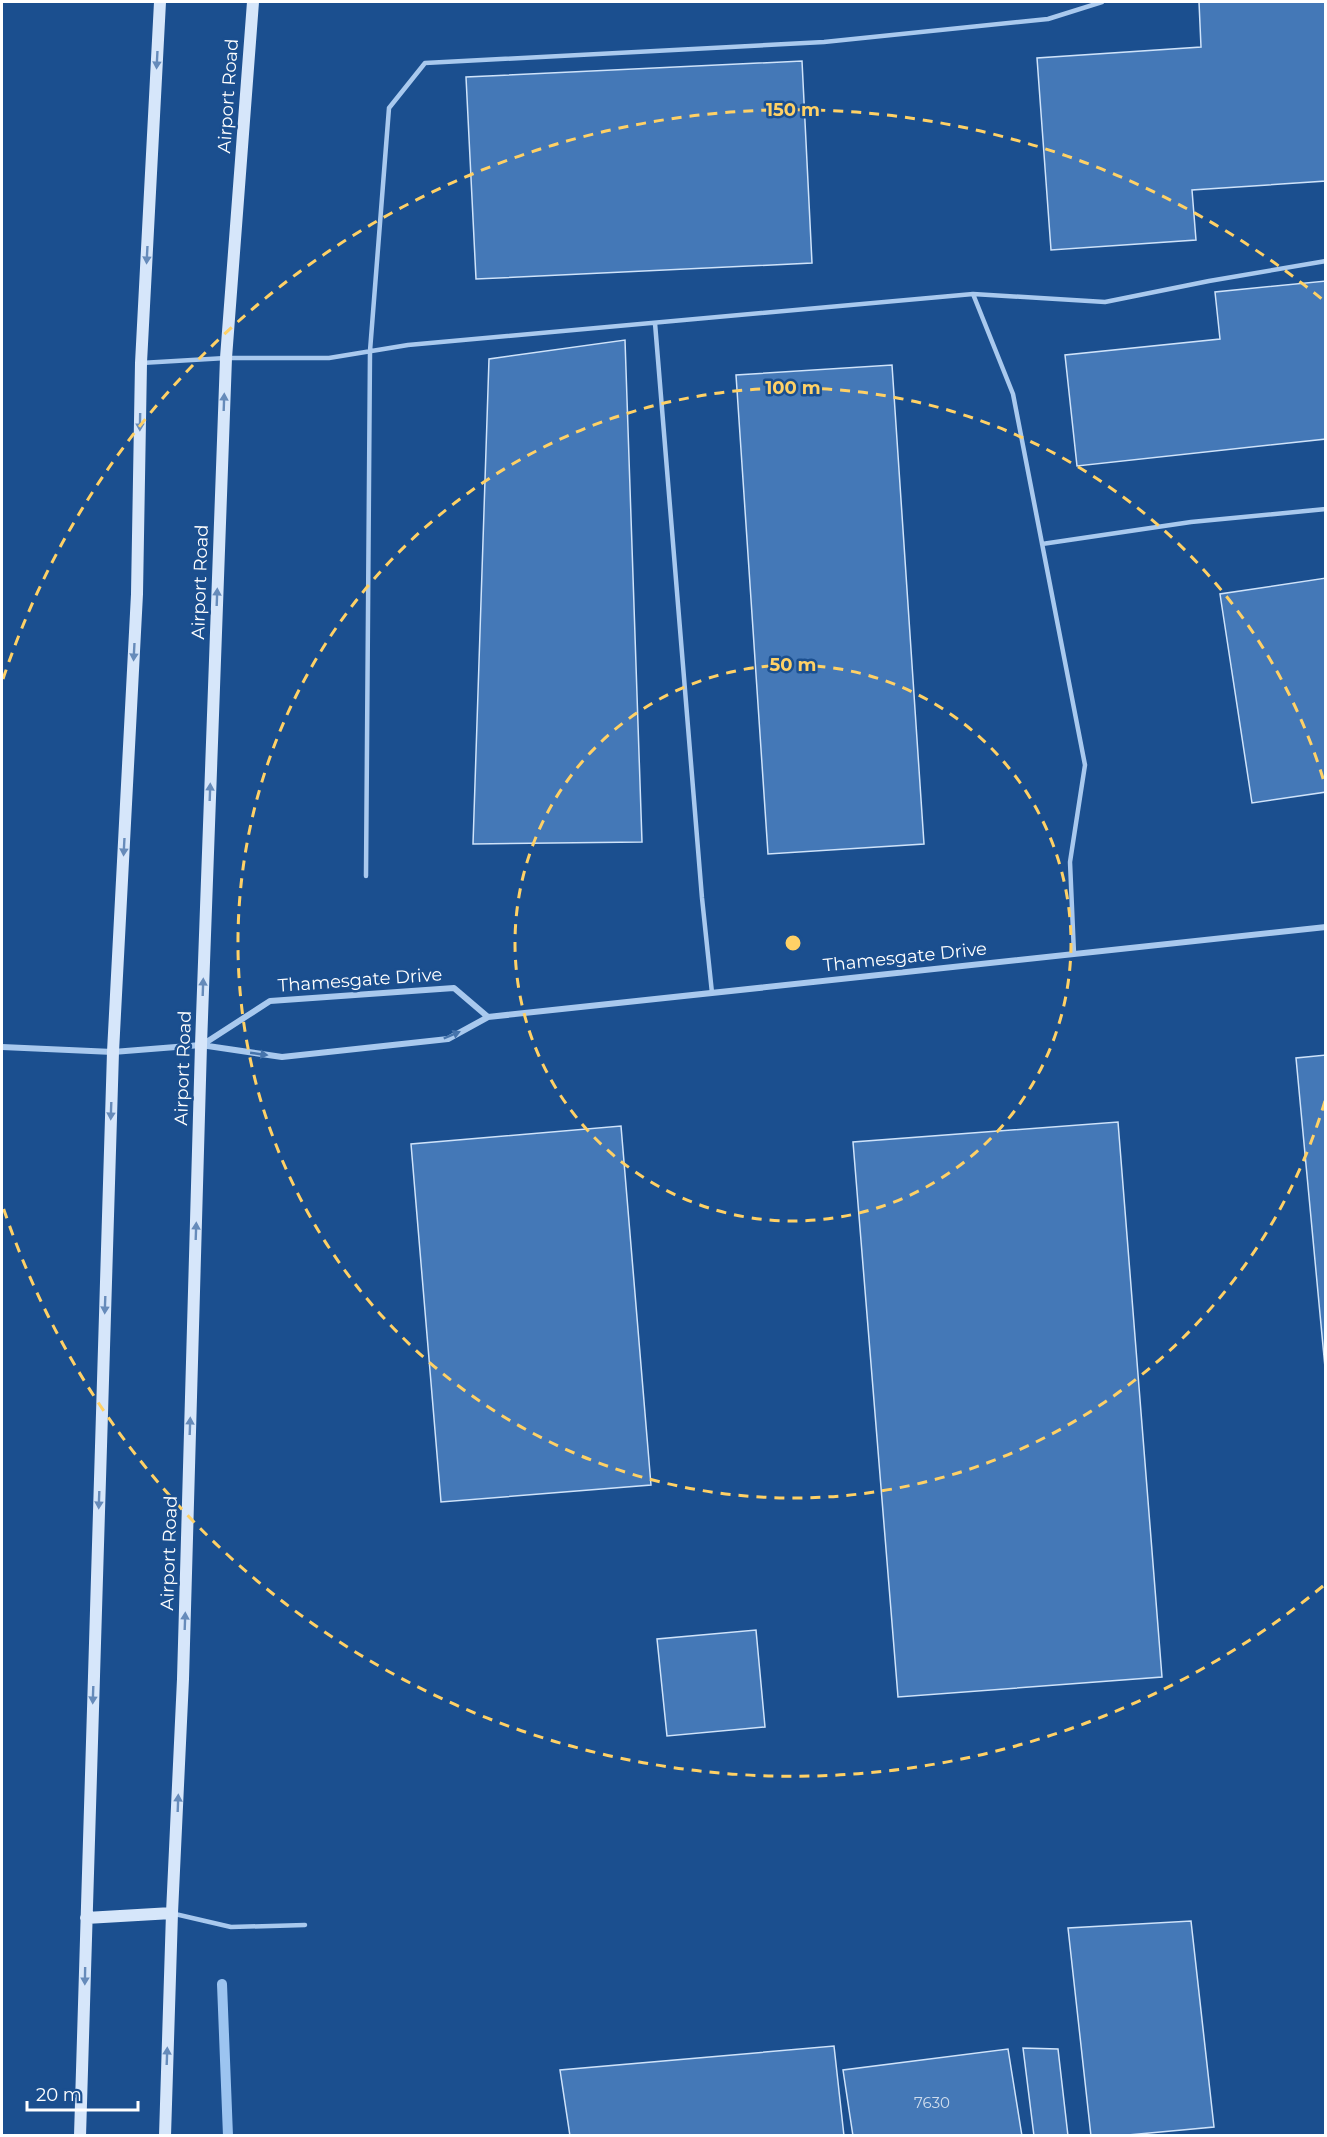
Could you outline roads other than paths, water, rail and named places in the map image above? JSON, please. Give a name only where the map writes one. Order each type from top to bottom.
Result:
[{"type":"main road","points":[[80,2136],[113,1052],[137,594],[141,363],[160,2]]},
{"type":"main road","name":"Airport Road","points":[[165,2136],[172,1913],[184,1667],[201,1045],[226,358],[253,2]]},
{"type":"main road","points":[[86,1918],[172,1913]]},
{"type":"street","name":"Thamesgate Drive","points":[[2,1047],[113,1052],[201,1045],[282,1057],[448,1039],[488,1017],[1326,927]]},
{"type":"street","name":"Thamesgate Drive","points":[[201,1045],[270,1001],[454,988],[488,1017]]},
{"type":"lane","points":[[366,876],[370,351],[388,108],[425,63],[824,42],[1048,19],[1102,2]]},
{"type":"lane","points":[[141,363],[226,358],[329,358],[408,345],[973,294],[1106,302],[1326,261]]},
{"type":"lane","points":[[973,294],[1013,394],[1085,765],[1070,861],[1074,954]]},
{"type":"lane","points":[[655,323],[701,886],[712,993]]},
{"type":"lane","points":[[1042,544],[1191,522],[1326,508]]},
{"type":"lane","points":[[172,1913],[231,1927],[305,1925]]},
{"type":"waterway","points":[[222,1984],[228,2136]]}]
